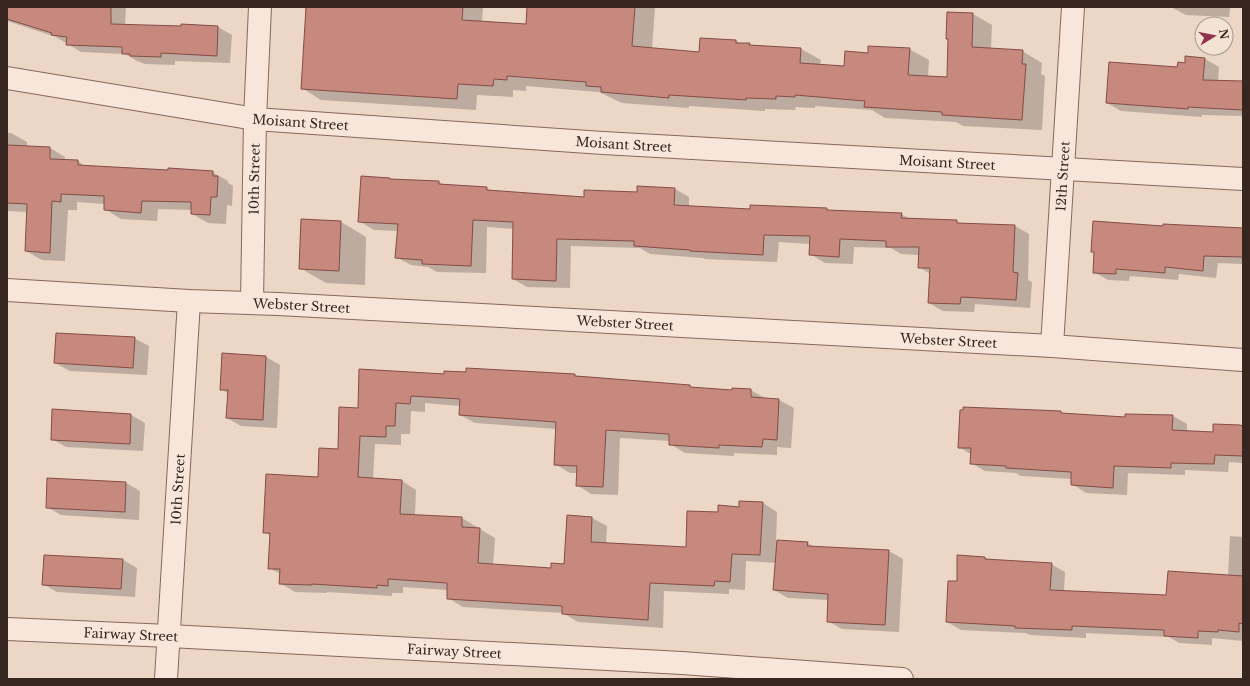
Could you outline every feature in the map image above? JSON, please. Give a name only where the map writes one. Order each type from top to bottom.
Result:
[{"type":"street","name":"10th Street","points":[[252,302],[255,119],[260,7]]},
{"type":"street","name":"12th Street","points":[[1052,346],[1073,7]]},
{"type":"street","name":"Moisant Street","points":[[7,78],[255,119],[603,144],[1243,179]]},
{"type":"street","name":"Webster Street","points":[[7,290],[189,301],[252,302],[1052,346],[1243,360]]},
{"type":"street","name":"10th Street","points":[[166,679],[189,301]]},
{"type":"street","name":"Fairway Street","points":[[7,629],[682,663],[902,679]]},
{"type":"building","points":[[7,7],[111,7],[111,24],[181,26],[181,24],[218,26],[217,56],[161,53],[161,57],[130,56],[130,54],[122,54],[122,47],[66,45],[67,37],[51,35],[52,33],[7,19]]},
{"type":"building","points":[[306,7],[463,7],[462,20],[526,24],[527,7],[635,7],[632,46],[699,52],[700,38],[736,40],[736,43],[750,43],[749,45],[801,48],[800,63],[844,66],[845,51],[868,53],[868,46],[910,48],[908,75],[947,77],[947,12],[973,13],[972,47],[1023,50],[1022,64],[1026,64],[1022,120],[942,115],[942,112],[864,107],[865,101],[795,95],[795,97],[776,96],[776,99],[746,98],[746,100],[669,95],[669,98],[601,92],[601,87],[586,86],[586,82],[507,76],[507,80],[494,79],[493,86],[458,84],[457,99],[301,89]]},
{"type":"building","points":[[1185,56],[1205,58],[1203,80],[1243,81],[1243,110],[1188,107],[1188,109],[1106,103],[1109,62],[1177,67],[1178,62],[1185,63]]},
{"type":"building","points":[[7,145],[50,147],[50,159],[78,160],[78,165],[213,171],[213,176],[218,176],[217,197],[211,197],[210,215],[191,214],[191,202],[142,201],[141,213],[104,210],[104,196],[61,194],[61,202],[52,201],[50,253],[25,251],[27,204],[7,203]]},
{"type":"building","points":[[361,176],[439,181],[439,184],[487,187],[487,190],[584,197],[584,190],[637,192],[637,186],[675,188],[674,205],[750,209],[750,205],[827,208],[827,210],[902,213],[901,218],[957,220],[957,223],[1015,225],[1013,272],[1018,273],[1016,300],[961,297],[960,304],[928,303],[930,268],[918,268],[919,247],[886,247],[886,241],[840,239],[839,257],[809,255],[810,236],[764,235],[763,255],[634,246],[634,241],[557,239],[556,281],[512,279],[513,222],[473,220],[471,266],[422,264],[422,260],[395,258],[398,224],[358,222]]},
{"type":"building","points":[[301,219],[341,221],[339,271],[299,269]]},
{"type":"building","points":[[1093,221],[1163,226],[1163,224],[1243,228],[1243,257],[1204,256],[1203,271],[1165,267],[1165,273],[1116,269],[1116,274],[1093,273],[1094,252],[1091,252]]},
{"type":"building","points":[[56,333],[135,337],[133,368],[54,363]]},
{"type":"building","points":[[222,353],[266,356],[263,420],[226,418],[228,390],[220,390]]},
{"type":"building","points":[[466,368],[575,374],[575,376],[690,385],[690,387],[732,390],[732,388],[751,389],[751,397],[779,399],[777,440],[763,439],[762,447],[719,445],[719,448],[669,445],[669,434],[606,430],[603,487],[576,486],[577,466],[554,465],[556,422],[459,415],[460,399],[411,396],[410,404],[396,403],[395,426],[386,426],[386,437],[360,436],[358,477],[402,480],[400,514],[462,517],[462,527],[480,528],[478,563],[551,568],[551,563],[564,564],[567,515],[592,517],[591,542],[686,547],[687,511],[718,512],[718,505],[739,507],[739,501],[763,502],[760,555],[732,554],[730,582],[715,581],[714,586],[650,583],[648,620],[562,614],[562,606],[447,599],[447,583],[388,579],[388,586],[377,585],[377,588],[312,584],[279,584],[280,569],[268,569],[270,533],[263,533],[266,474],[318,477],[319,448],[338,449],[339,407],[358,408],[359,369],[444,374],[444,371],[466,372]]},
{"type":"building","points":[[963,407],[1061,411],[1061,413],[1125,417],[1125,414],[1173,415],[1172,430],[1213,432],[1213,424],[1240,425],[1243,426],[1243,456],[1215,455],[1214,464],[1171,463],[1171,468],[1114,466],[1113,488],[1071,485],[1071,472],[970,464],[971,448],[958,448],[960,410],[963,410]]},
{"type":"building","points":[[52,409],[131,414],[130,444],[51,440]]},
{"type":"building","points":[[47,478],[126,482],[125,512],[46,508]]},
{"type":"building","points":[[777,540],[808,542],[807,546],[889,550],[885,625],[827,622],[828,594],[773,590]]},
{"type":"building","points":[[44,555],[123,559],[121,589],[42,585]]},
{"type":"building","points":[[957,555],[985,557],[985,559],[1052,563],[1050,590],[1166,595],[1168,571],[1243,576],[1243,624],[1239,623],[1239,632],[1218,630],[1218,632],[1198,631],[1198,638],[1164,636],[1164,630],[1072,626],[1072,630],[1015,628],[1015,626],[946,622],[948,581],[957,581]]}]
